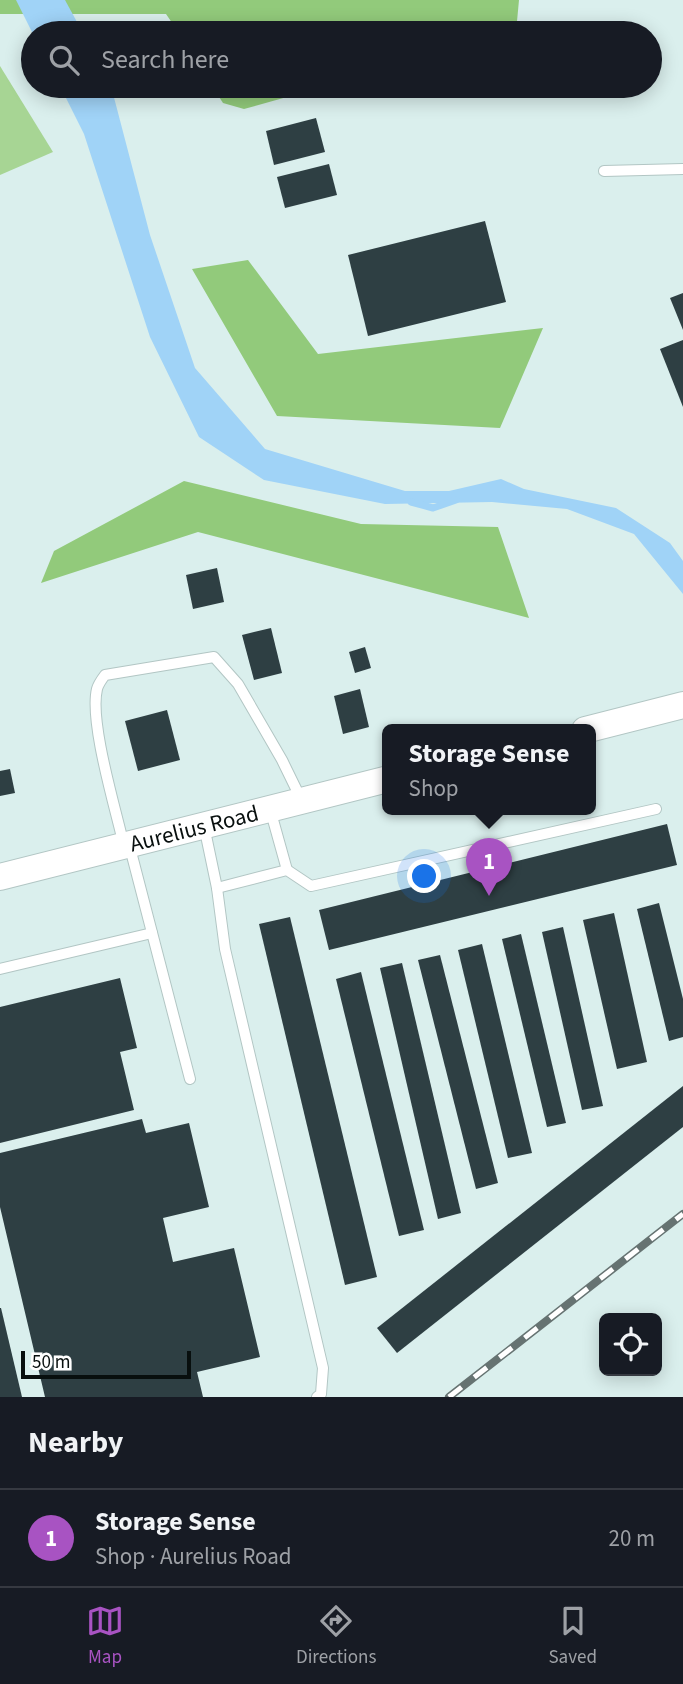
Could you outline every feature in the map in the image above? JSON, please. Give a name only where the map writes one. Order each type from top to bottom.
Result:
[{"type":"street","points":[[596,727],[683,705]]},
{"type":"street","name":"Aurelius Road","points":[[0,877],[382,780]]},
{"type":"lane","points":[[604,171],[683,169]]},
{"type":"lane","points":[[190,1079],[100,743],[96,711],[97,688],[105,675],[214,657],[239,684],[302,801]]},
{"type":"lane","points":[[270,809],[287,870],[311,886],[656,808]]},
{"type":"lane","points":[[204,826],[225,949],[323,1368],[321,1394],[317,1397]]},
{"type":"lane","points":[[216,888],[287,870]]},
{"type":"lane","points":[[0,968],[152,933]]},
{"type":"green space","points":[[0,0],[519,0],[517,21],[171,21],[166,14],[0,14]]},
{"type":"green space","points":[[0,66],[53,152],[0,175]]},
{"type":"green space","points":[[220,98],[283,98],[244,109],[223,103]]},
{"type":"green space","points":[[248,260],[318,354],[543,328],[500,428],[277,416],[192,269]]},
{"type":"green space","points":[[184,481],[361,524],[498,527],[529,618],[198,532],[41,583],[54,551]]},
{"type":"water","points":[[16,0],[65,0],[76,21],[26,21]]},
{"type":"water","points":[[66,98],[114,98],[150,235],[195,368],[265,449],[405,491],[449,491],[501,479],[524,489],[616,508],[670,543],[683,561],[683,594],[634,534],[567,509],[492,502],[385,504],[264,480],[199,437],[150,337],[84,134]]},
{"type":"building","points":[[316,118],[325,152],[274,165],[266,131]]},
{"type":"building","points":[[329,164],[337,195],[285,208],[277,177]]},
{"type":"building","points":[[485,221],[506,302],[368,336],[348,255]]},
{"type":"building","points":[[683,293],[683,330],[670,298]]},
{"type":"building","points":[[683,340],[683,407],[660,349]]},
{"type":"building","points":[[217,568],[224,602],[193,609],[186,575]]},
{"type":"building","points":[[271,628],[282,673],[254,680],[242,635]]},
{"type":"building","points":[[365,647],[371,668],[355,673],[349,652]]},
{"type":"building","points":[[360,689],[369,727],[343,734],[334,696]]},
{"type":"building","points":[[167,710],[180,760],[138,771],[125,721]]},
{"type":"building","points":[[10,769],[15,793],[0,796],[0,771]]},
{"type":"building","points":[[667,824],[677,865],[329,950],[319,910]]},
{"type":"building","points":[[659,903],[683,999],[683,1037],[669,1041],[637,909]]},
{"type":"building","points":[[614,913],[647,1062],[617,1069],[583,920]]},
{"type":"building","points":[[290,917],[377,1277],[345,1285],[259,924]]},
{"type":"building","points":[[563,927],[603,1106],[582,1110],[542,932]]},
{"type":"building","points":[[521,934],[566,1123],[547,1127],[502,939]]},
{"type":"building","points":[[482,944],[532,1153],[508,1158],[458,950]]},
{"type":"building","points":[[440,955],[498,1183],[476,1189],[418,960]]},
{"type":"building","points":[[402,963],[461,1213],[438,1219],[380,968]]},
{"type":"building","points":[[361,972],[424,1230],[399,1236],[336,979]]},
{"type":"building","points":[[120,978],[137,1048],[120,1052],[134,1110],[0,1143],[0,1007]]},
{"type":"building","points":[[683,1086],[683,1127],[397,1353],[377,1328]]},
{"type":"building","points":[[142,1119],[146,1133],[189,1123],[209,1207],[163,1218],[173,1262],[234,1248],[260,1357],[197,1372],[203,1397],[45,1397],[0,1207],[0,1153]]},
{"type":"building","points":[[1,1308],[22,1397],[0,1397]]},
{"type":"waterway","points":[[411,502],[433,508],[456,500]]},
{"type":"railway","points":[[449,1397],[683,1214]]},
{"type":"place","name":"Storage Sense","points":[[489,896]]}]
